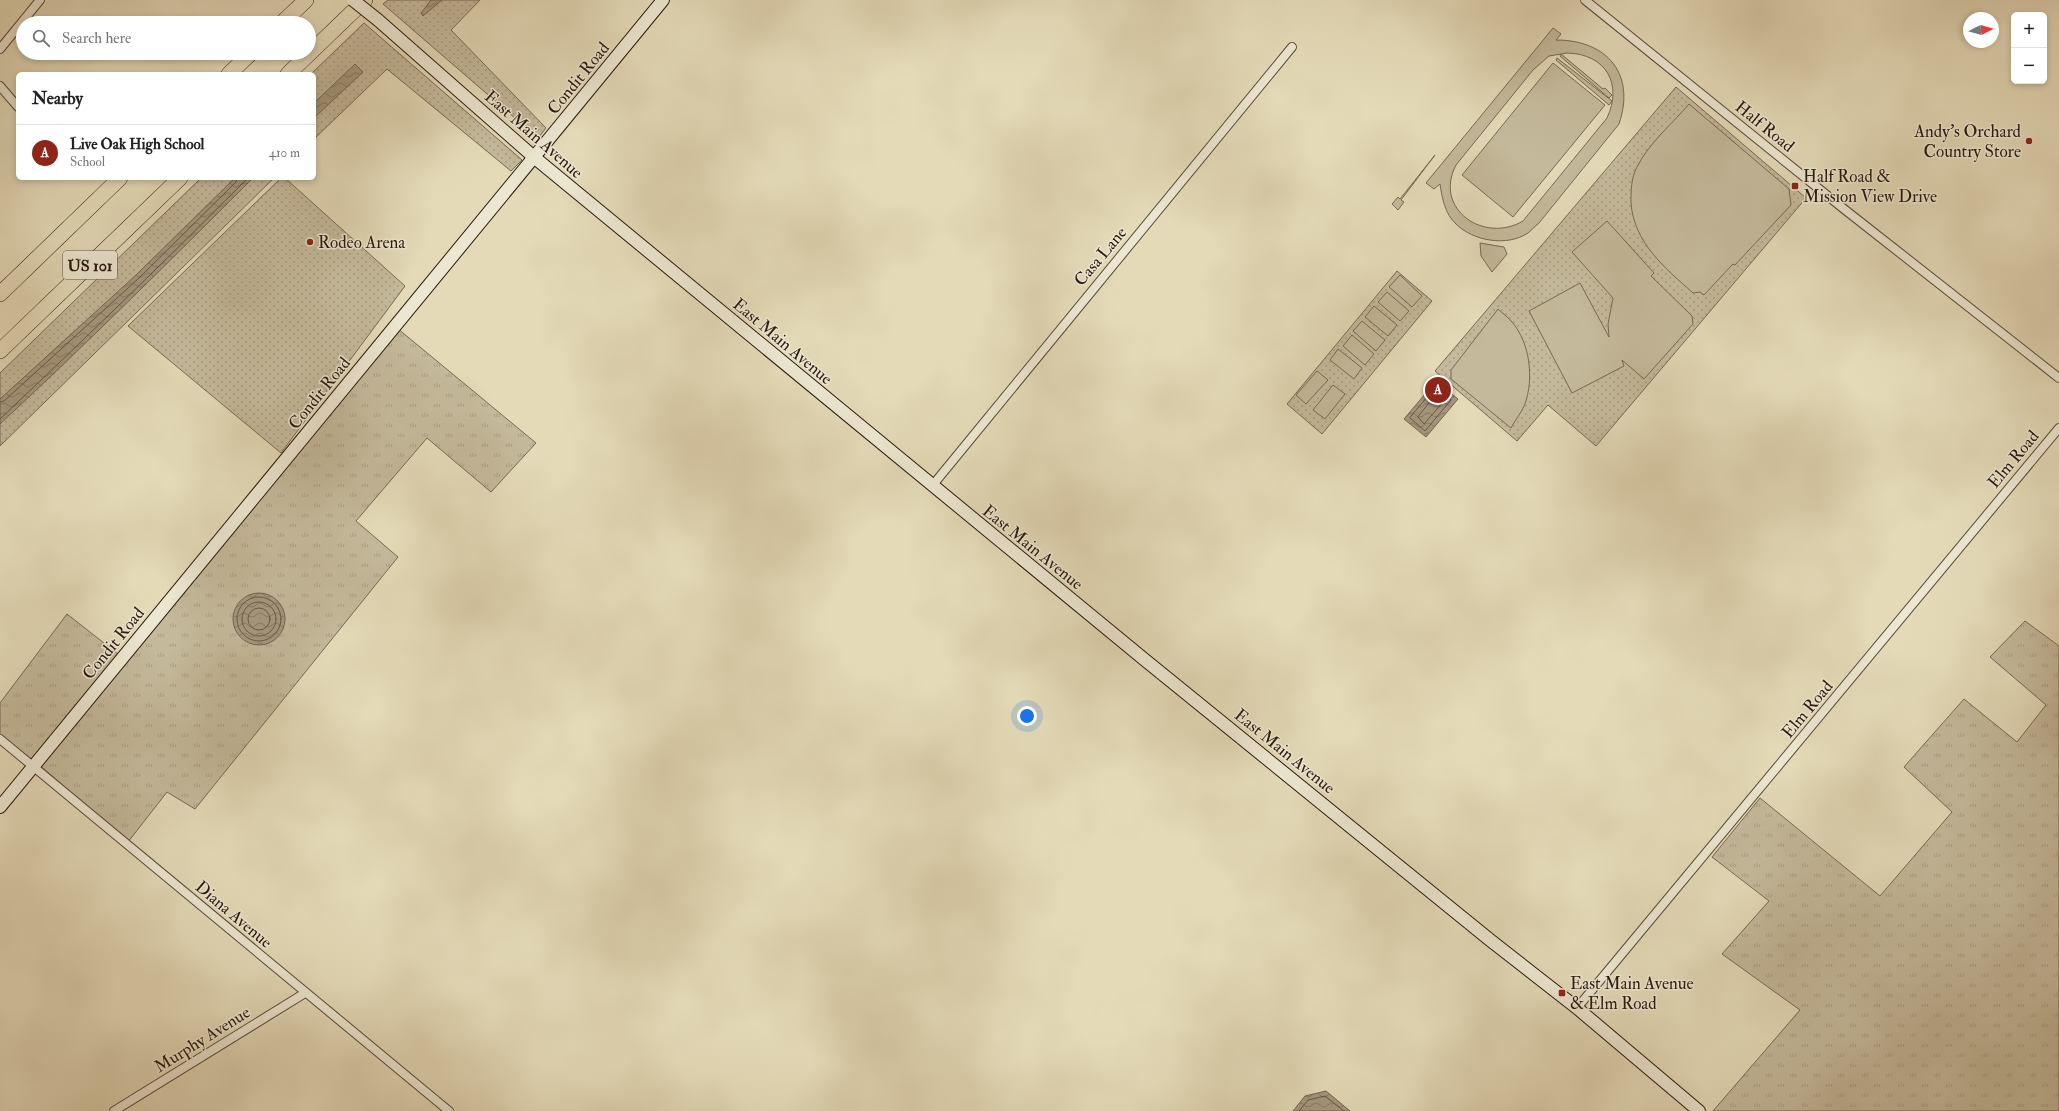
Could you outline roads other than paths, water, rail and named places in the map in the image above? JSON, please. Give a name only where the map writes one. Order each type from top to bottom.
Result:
[{"type":"highway","points":[[289,16],[306,0]]},
{"type":"highway","points":[[316,47],[365,0]]},
{"type":"highway","points":[[231,72],[244,60]]},
{"type":"highway","points":[[290,72],[303,60]]},
{"type":"highway","name":"US 101","points":[[0,294],[118,180]]},
{"type":"highway","name":"US 101","points":[[0,351],[178,180]]},
{"type":"street","points":[[27,16],[40,0]]},
{"type":"street","name":"East Main Avenue","points":[[353,0],[378,20],[535,158],[932,486],[1367,841],[1577,1008],[1699,1111]]},
{"type":"street","name":"Condit Road","points":[[0,807],[535,158],[663,0]]},
{"type":"street","name":"Half Road","points":[[1585,0],[1829,197],[2059,378]]},
{"type":"street","points":[[0,49],[16,29]]},
{"type":"street","name":"Casa Lane","points":[[932,486],[1292,47]]},
{"type":"street","points":[[0,86],[16,105]]},
{"type":"street","name":"Elm Road","points":[[1577,1008],[2059,428]]},
{"type":"street","name":"Diana Avenue","points":[[0,739],[449,1111]]},
{"type":"street","name":"Murphy Avenue","points":[[114,1111],[305,993]]},
{"type":"water","points":[[431,0],[442,0],[423,16],[421,13]]},
{"type":"water","points":[[355,64],[363,72],[316,116],[316,101]]},
{"type":"water","points":[[233,180],[251,180],[128,302],[0,424],[0,399],[136,275]]},
{"type":"water","points":[[1436,381],[1458,399],[1426,437],[1404,419]]},
{"type":"water","points":[[254,593],[264,593],[278,600],[285,614],[285,624],[278,638],[264,645],[254,645],[244,641],[237,634],[233,624],[233,614],[237,604],[244,597]]},
{"type":"water","points":[[1326,1091],[1350,1111],[1293,1111],[1305,1096]]},
{"type":"place","name":"Andy's Orchard Country Store","points":[[2029,141]]},
{"type":"place","name":"Half Road & Mission View Drive","points":[[1795,186]]},
{"type":"place","name":"Rodeo Arena","points":[[310,242]]},
{"type":"place","name":"Live Oak High School","points":[[1438,390]]},
{"type":"place","name":"East Main Avenue & Elm Road","points":[[1562,993]]}]
